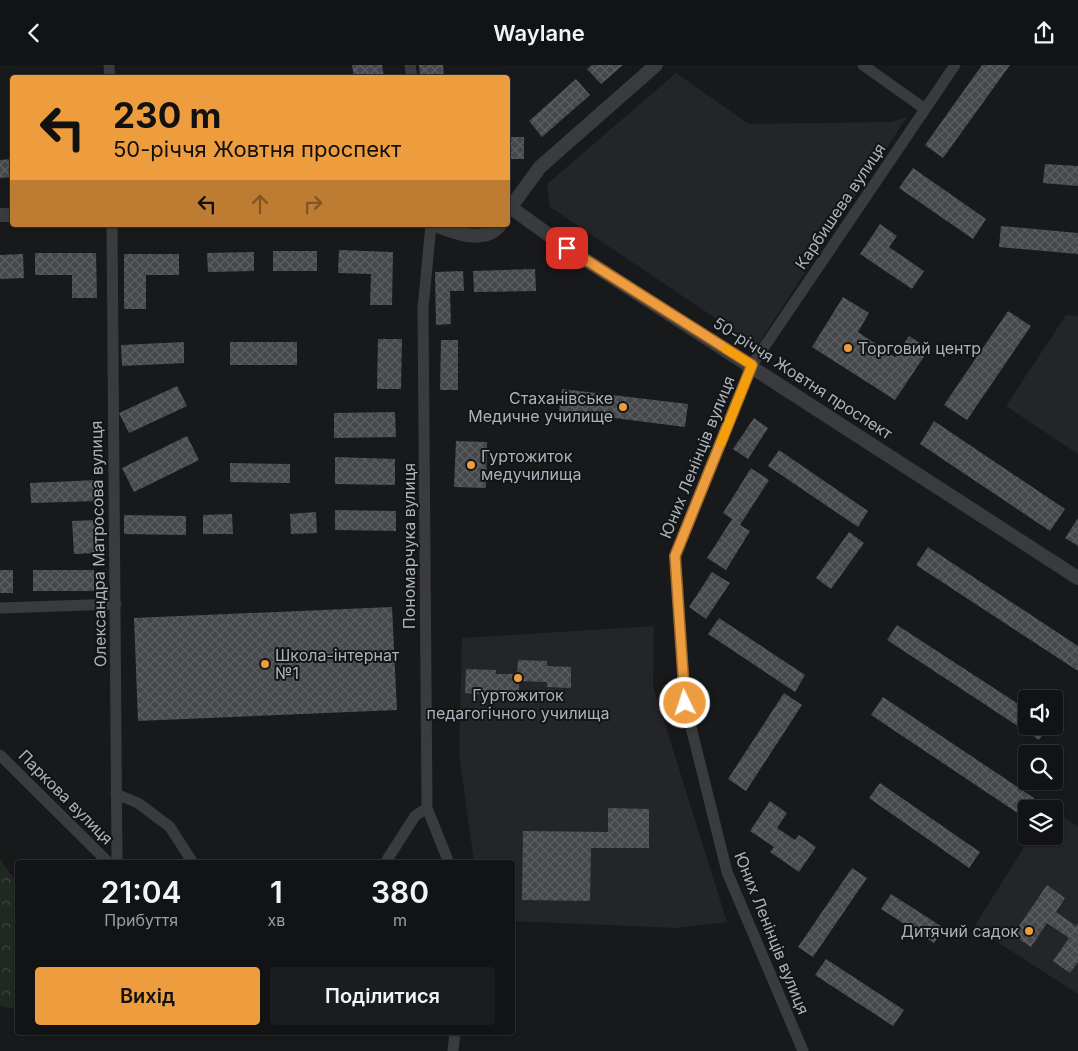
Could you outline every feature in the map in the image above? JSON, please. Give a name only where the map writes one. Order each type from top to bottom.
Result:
[{"type":"street","points":[[510,204],[540,167],[656,65]]},
{"type":"street","points":[[863,65],[925,109]]},
{"type":"street","name":"Карбишева вулиця","points":[[752,365],[954,65]]},
{"type":"street","name":"50-річчя Жовтня проспект","points":[[510,208],[567,248],[752,365],[1078,578]]},
{"type":"street","name":"Олександра Матросова вулиця","points":[[112,227],[117,860]]},
{"type":"street","name":"Пономарчука вулиця","points":[[431,227],[423,309],[427,808],[448,860]]},
{"type":"street","points":[[440,227],[453,232],[478,237],[496,227]]},
{"type":"street","name":"Юних Ленінців вулиця","points":[[752,365],[675,556],[685,703],[727,872],[803,1051]]},
{"type":"street","points":[[0,608],[116,604]]},
{"type":"street","name":"Паркова вулиця","points":[[0,755],[107,860]]},
{"type":"street","points":[[116,794],[138,803],[170,827],[191,860]]},
{"type":"street","points":[[387,860],[415,816],[427,808]]},
{"type":"street","points":[[453,1051],[454,1035]]},
{"type":"shaded area","points":[[676,73],[749,124],[891,122],[907,117],[757,346],[550,207],[547,184]]},
{"type":"shaded area","points":[[1066,315],[1078,316],[1078,454],[1006,406]]},
{"type":"shaded area","points":[[654,626],[653,686],[727,922],[677,928],[515,921],[515,860],[474,860],[459,754],[462,638]]},
{"type":"shaded area","points":[[1063,817],[1078,827],[1078,994],[974,927],[1025,845],[1063,845]]},
{"type":"green space","points":[[0,859],[15,880],[15,1009],[0,1006]]},
{"type":"building","points":[[352,65],[382,65],[384,75],[354,75]]},
{"type":"building","points":[[419,65],[443,65],[444,75],[420,75]]},
{"type":"building","points":[[592,65],[623,65],[601,84],[587,69]]},
{"type":"building","points":[[982,65],[1010,65],[943,158],[925,145]]},
{"type":"building","points":[[576,79],[590,95],[542,137],[529,121]]},
{"type":"building","points":[[510,137],[524,137],[524,159],[510,159]]},
{"type":"building","points":[[10,159],[10,177],[0,178],[0,160]]},
{"type":"building","points":[[1045,164],[1078,166],[1078,186],[1043,183]]},
{"type":"building","points":[[913,168],[986,219],[973,239],[899,188]]},
{"type":"building","points":[[880,224],[897,236],[889,247],[924,271],[912,289],[860,254]]},
{"type":"building","points":[[1001,226],[1078,233],[1078,254],[999,247]]},
{"type":"building","points":[[339,250],[393,252],[392,305],[370,305],[371,274],[338,273]]},
{"type":"building","points":[[273,251],[317,251],[317,271],[273,271]]},
{"type":"building","points":[[254,252],[254,271],[208,272],[207,253]]},
{"type":"building","points":[[35,253],[96,253],[97,298],[72,298],[72,275],[35,275]]},
{"type":"building","points":[[23,254],[24,278],[0,279],[0,255]]},
{"type":"building","points":[[124,254],[179,254],[179,275],[146,275],[146,309],[124,309]]},
{"type":"building","points":[[535,269],[536,291],[474,292],[473,271]]},
{"type":"building","points":[[463,271],[464,291],[450,291],[451,324],[436,325],[435,272]]},
{"type":"building","name":"Торговий центр","points":[[843,297],[869,313],[858,332],[895,357],[909,336],[929,349],[895,400],[812,347]]},
{"type":"building","points":[[1008,311],[1031,326],[967,420],[944,405]]},
{"type":"building","points":[[378,339],[402,339],[401,389],[377,389]]},
{"type":"building","points":[[441,340],[458,340],[458,390],[440,390]]},
{"type":"building","points":[[184,342],[184,363],[122,366],[121,345]]},
{"type":"building","points":[[230,342],[297,342],[297,365],[230,365]]},
{"type":"building","points":[[177,386],[187,406],[129,433],[119,413]]},
{"type":"building","name":"Стаханівське Медичне училище","points":[[562,389],[688,404],[685,427],[559,411]]},
{"type":"building","points":[[395,412],[396,437],[334,438],[334,413]]},
{"type":"building","points":[[754,418],[768,428],[748,459],[733,449]]},
{"type":"building","points":[[934,421],[1065,509],[1050,531],[920,444]]},
{"type":"building","points":[[187,436],[199,460],[134,492],[122,468]]},
{"type":"building","name":"Гуртожиток медучилища","points":[[456,441],[487,442],[486,488],[454,487]]},
{"type":"building","points":[[779,450],[868,511],[858,527],[768,466]]},
{"type":"building","points":[[335,457],[395,459],[395,485],[335,484]]},
{"type":"building","points":[[230,463],[290,464],[290,483],[230,482]]},
{"type":"building","points":[[751,468],[769,480],[740,525],[750,531],[726,570],[707,558],[732,519],[723,513]]},
{"type":"building","points":[[97,480],[98,501],[31,503],[30,483]]},
{"type":"building","points":[[335,510],[396,511],[396,531],[335,530]]},
{"type":"building","points":[[316,512],[317,533],[291,534],[290,514]]},
{"type":"building","points":[[232,514],[233,534],[203,534],[203,515]]},
{"type":"building","points":[[124,515],[186,516],[186,535],[124,534]]},
{"type":"building","points":[[1078,518],[1078,546],[1065,538]]},
{"type":"building","points":[[95,520],[96,553],[74,554],[72,521]]},
{"type":"building","points":[[849,532],[864,543],[831,589],[816,578]]},
{"type":"building","points":[[928,547],[1078,646],[1078,671],[916,565]]},
{"type":"building","points":[[0,570],[13,570],[13,593],[0,593]]},
{"type":"building","points":[[33,570],[94,570],[94,591],[33,591]]},
{"type":"building","points":[[712,572],[730,583],[706,619],[689,607]]},
{"type":"building","name":"Школа-інтернат №1","points":[[392,607],[397,710],[138,721],[134,618]]},
{"type":"building","points":[[719,618],[805,675],[795,692],[708,634]]},
{"type":"building","points":[[897,625],[1018,704],[1018,726],[887,640]]},
{"type":"building","name":"Гуртожиток педагогічного училища","points":[[518,660],[547,661],[547,666],[571,667],[571,688],[547,687],[547,682],[519,681],[519,698],[465,693],[466,669],[496,670],[496,674],[517,674]]},
{"type":"building","points":[[784,693],[802,705],[746,791],[728,779]]},
{"type":"building","points":[[883,697],[1018,787],[1018,790],[1022,790],[1034,798],[1033,800],[1018,800],[1018,813],[871,715]]},
{"type":"building","points":[[1031,735],[1042,735],[1039,740]]},
{"type":"building","points":[[880,783],[980,852],[969,868],[869,798]]},
{"type":"building","points":[[770,801],[787,813],[777,828],[795,840],[799,835],[816,847],[799,872],[770,852],[774,847],[750,831]]},
{"type":"building","points":[[608,808],[649,809],[649,848],[591,848],[590,901],[522,900],[523,831],[608,832]]},
{"type":"building","points":[[852,868],[867,878],[813,957],[798,947]]},
{"type":"building","name":"Дитячий садок","points":[[1047,885],[1065,898],[1056,912],[1076,926],[1078,923],[1078,962],[1070,973],[1053,961],[1069,938],[1047,923],[1031,947],[1013,935]]},
{"type":"building","points":[[891,894],[944,928],[934,943],[881,909]]},
{"type":"building","points":[[826,959],[904,1010],[893,1026],[815,975]]},
{"type":"slow traffic","points":[[721,443],[752,365],[726,349]]},
{"type":"place","name":"Торговий центр","points":[[848,348]]},
{"type":"place","name":"Стаханівське Медичне училище","points":[[623,407]]},
{"type":"place","name":"Гуртожиток медучилища","points":[[471,465]]},
{"type":"place","name":"Школа-інтернат №1","points":[[265,664]]},
{"type":"place","name":"Гуртожиток педагогічного училища","points":[[518,678]]},
{"type":"place","name":"Дитячий садок","points":[[1029,931]]},
{"type":"route","points":[[567,248],[752,365],[675,556],[685,703]]}]
